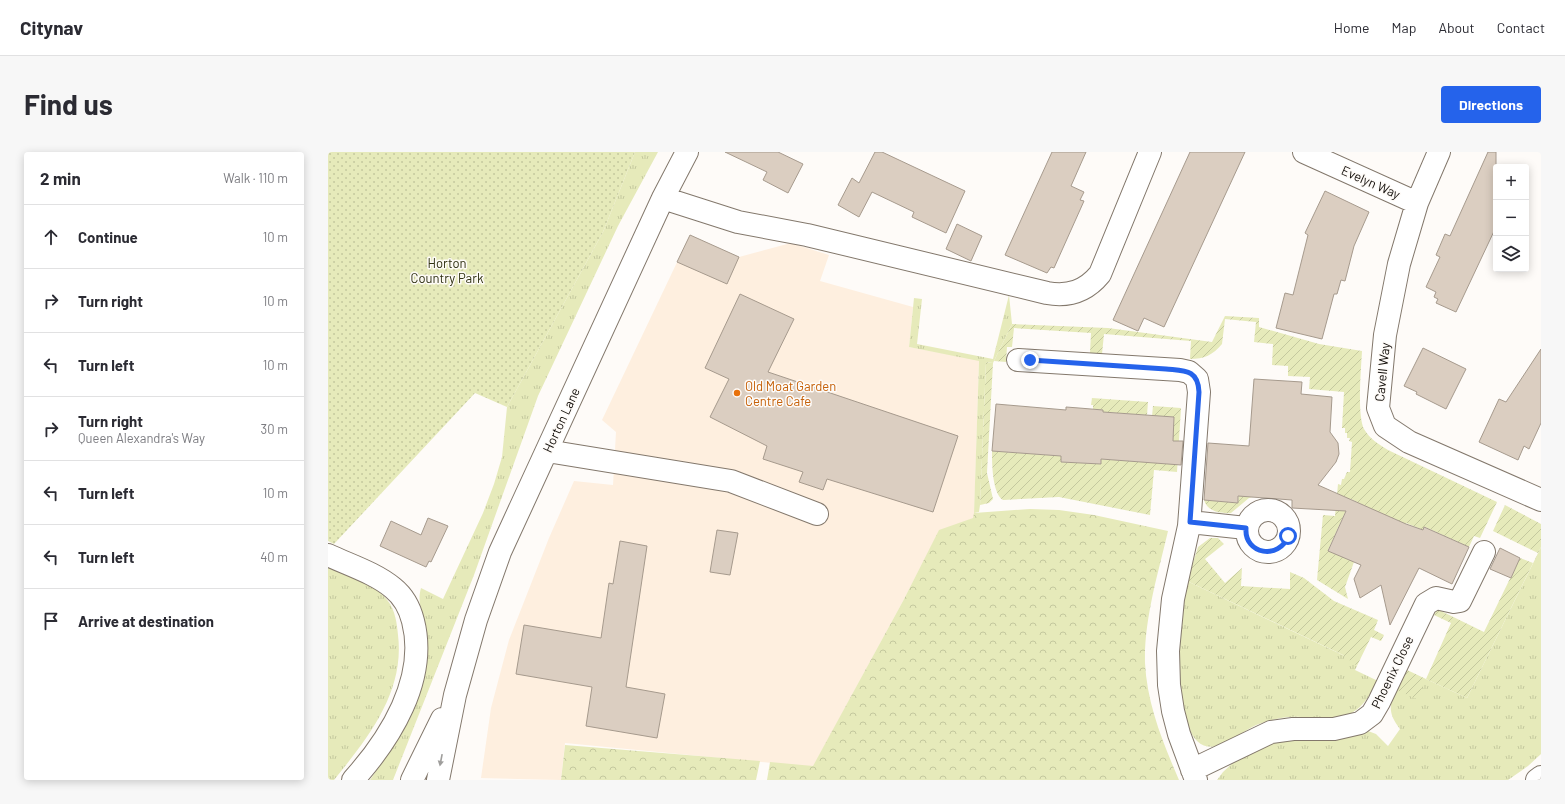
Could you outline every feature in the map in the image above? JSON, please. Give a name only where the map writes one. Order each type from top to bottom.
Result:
[{"type":"street","name":"Horton Lane","points":[[438,780],[455,695],[476,620],[500,552],[663,198],[687,152]]},
{"type":"street","points":[[663,198],[738,222],[807,235],[1047,293],[1070,294],[1090,285],[1100,274],[1150,152]]},
{"type":"street","name":"Evelyn Way","points":[[1304,152],[1417,203]]},
{"type":"street","name":"Cavell Way","points":[[1439,152],[1417,203],[1399,264],[1385,335],[1378,408],[1385,426],[1408,442],[1541,500]]},
{"type":"street","points":[[1018,360],[1184,370],[1197,379],[1199,392],[1190,522],[1171,612],[1168,664],[1171,697],[1176,723],[1194,775]]},
{"type":"street","points":[[547,451],[731,480],[818,514]]},
{"type":"street","points":[[1190,522],[1246,528]]},
{"type":"street","name":"Phoenix Close","points":[[1194,775],[1271,732],[1293,729],[1343,728],[1366,720],[1372,714],[1379,702],[1426,604],[1436,598],[1454,602],[1460,601],[1484,552]]},
{"type":"street","points":[[328,555],[382,580],[394,588],[405,601],[416,630],[416,666],[404,702],[386,736],[353,780]]},
{"type":"street","name":"Horton Lane","points":[[412,780],[455,695]]},
{"type":"street","points":[[1538,780],[1541,777]]},
{"type":"shaded area","points":[[690,235],[739,257],[791,243],[829,255],[820,281],[913,307],[909,347],[979,360],[974,518],[939,531],[903,601],[813,767],[565,743],[561,780],[481,778],[491,708],[509,640],[549,538],[574,481],[613,485],[616,432],[602,420]]},
{"type":"green space","name":"Horton Country Park","points":[[328,152],[635,152],[603,232],[507,407],[475,393],[334,544],[328,541]]},
{"type":"green space","points":[[635,152],[658,152],[618,226],[538,396],[474,575],[393,780],[370,780],[398,738],[424,668],[427,655],[427,638],[420,606],[421,588],[443,599],[483,513],[494,484],[502,457],[507,407],[603,232]]},
{"type":"green space","points":[[1009,295],[1012,324],[993,363],[986,362],[980,505],[979,512],[974,513],[979,361],[909,347],[914,298],[922,299],[917,344],[993,359]]},
{"type":"green space","points":[[1225,316],[1259,318],[1259,327],[1319,344],[1362,351],[1360,403],[1364,429],[1374,441],[1388,450],[1497,502],[1480,538],[1474,536],[1469,547],[1425,527],[1423,530],[1406,523],[1405,526],[1351,499],[1328,550],[1354,562],[1345,587],[1348,599],[1317,580],[1323,515],[1335,516],[1338,484],[1341,485],[1342,479],[1344,479],[1347,472],[1350,472],[1352,442],[1349,441],[1350,438],[1347,438],[1345,428],[1342,428],[1344,392],[1309,389],[1310,377],[1288,376],[1288,366],[1272,365],[1273,344],[1254,342],[1256,322],[1225,319],[1222,344],[1208,356],[1190,359],[1191,341],[1104,334],[1102,354],[1090,353],[1091,333],[1014,328],[1012,347],[1007,347],[1006,362],[994,361],[1012,324],[1108,328],[1212,342]]},
{"type":"green space","points":[[986,362],[993,363],[987,473],[993,499],[989,503],[980,505]]},
{"type":"green space","points":[[1092,398],[1148,402],[1147,415],[1103,412],[1103,410],[1093,409],[1093,405],[1091,405]]},
{"type":"green space","points":[[1153,406],[1181,408],[1177,472],[1154,470],[1150,515],[1059,497],[1003,500],[999,496],[993,477],[992,451],[1061,456],[1061,462],[1101,464],[1101,459],[1171,464],[1174,417],[1152,416]]},
{"type":"green space","points":[[1239,491],[1257,496],[1249,498],[1231,513],[1214,511],[1208,507],[1204,500],[1238,503]]},
{"type":"green space","points":[[1505,505],[1541,524],[1541,547],[1538,553],[1493,531]]},
{"type":"green space","points":[[1030,509],[1059,510],[1094,515],[1168,531],[1149,613],[1145,646],[1145,663],[1146,678],[1152,708],[1167,752],[1179,780],[767,780],[770,762],[813,766],[903,601],[939,530],[973,518],[974,513]]},
{"type":"green space","points":[[1210,538],[1218,538],[1224,544],[1205,559],[1225,583],[1242,568],[1241,586],[1290,589],[1290,572],[1304,578],[1334,601],[1378,620],[1374,630],[1384,635],[1381,641],[1371,637],[1357,666],[1343,655],[1187,581],[1198,547]]},
{"type":"green space","points":[[1541,547],[1541,754],[1528,766],[1508,780],[1217,780],[1237,759],[1271,741],[1368,731],[1376,734],[1388,746],[1400,729],[1392,715],[1391,710],[1393,696],[1396,690],[1426,679],[1467,698]]},
{"type":"green space","points":[[1520,558],[1533,563],[1467,698],[1426,679],[1451,623],[1434,615],[1437,609],[1484,632]]},
{"type":"green space","points":[[328,565],[368,584],[376,589],[388,601],[396,621],[399,656],[396,676],[390,695],[381,713],[371,731],[334,780],[328,780]]},
{"type":"green space","points":[[1187,581],[1349,658],[1357,666],[1355,670],[1378,681],[1364,703],[1355,711],[1343,717],[1327,719],[1295,717],[1280,718],[1252,727],[1228,742],[1220,745],[1212,747],[1204,746],[1197,741],[1187,722],[1183,709],[1177,664],[1177,641]]},
{"type":"green space","points":[[1405,669],[1426,679],[1417,699],[1396,690]]},
{"type":"green space","points":[[565,745],[760,761],[756,780],[561,780]]},
{"type":"building","points":[[725,152],[778,152],[803,164],[788,193],[763,180],[767,172]]},
{"type":"building","points":[[875,152],[882,152],[965,191],[946,233],[912,217],[914,212],[872,192],[859,217],[838,205],[852,178],[859,183]]},
{"type":"building","points":[[1052,152],[1086,152],[1071,186],[1084,192],[1080,200],[1084,201],[1054,268],[1051,267],[1047,273],[1005,255]]},
{"type":"building","points":[[1190,152],[1245,152],[1164,327],[1144,318],[1138,331],[1113,320]]},
{"type":"building","points":[[1488,152],[1496,152],[1496,164],[1493,164],[1493,233],[1456,312],[1436,303],[1438,299],[1434,297],[1436,292],[1426,287],[1440,257],[1436,255],[1445,234],[1450,236]]},
{"type":"building","points":[[1325,191],[1369,212],[1354,246],[1345,281],[1341,280],[1337,294],[1334,294],[1322,339],[1276,328],[1285,293],[1293,295],[1308,235],[1305,233]]},
{"type":"building","points":[[957,224],[982,236],[971,261],[946,249]]},
{"type":"building","points":[[690,235],[739,257],[727,284],[677,262]]},
{"type":"building","points":[[740,294],[794,319],[768,372],[958,436],[933,512],[827,479],[823,490],[799,482],[803,472],[763,459],[767,446],[710,417],[729,379],[705,368]]},
{"type":"building","points":[[1423,348],[1466,369],[1446,409],[1416,394],[1417,392],[1404,386]]},
{"type":"building","points":[[1541,349],[1541,423],[1529,449],[1524,446],[1518,460],[1479,442],[1499,399],[1506,402]]},
{"type":"building","points":[[1254,379],[1302,382],[1301,394],[1332,397],[1330,432],[1338,443],[1339,454],[1336,462],[1318,485],[1406,524],[1423,530],[1424,527],[1469,547],[1452,584],[1419,568],[1390,625],[1381,585],[1360,598],[1354,579],[1361,565],[1328,551],[1346,511],[1292,508],[1292,500],[1238,496],[1238,503],[1204,500],[1208,443],[1249,446]]},
{"type":"building","points":[[996,404],[1066,410],[1066,407],[1103,410],[1103,412],[1174,417],[1173,441],[1183,441],[1181,465],[1101,459],[1101,464],[1061,462],[1061,456],[992,451]]},
{"type":"building","points":[[428,518],[448,526],[431,562],[429,561],[426,567],[380,546],[391,521],[421,535]]},
{"type":"building","points":[[717,530],[738,533],[730,575],[710,572]]},
{"type":"building","points":[[620,541],[647,546],[626,687],[665,694],[657,738],[586,726],[592,687],[516,674],[524,625],[601,638],[609,583],[613,584]]},
{"type":"building","points":[[1500,548],[1520,558],[1511,578],[1490,569]]},
{"type":"place","name":"Old Moat Garden Centre Cafe","points":[[737,393]]},
{"type":"route","points":[[1030,360],[1184,370],[1189,372],[1197,379],[1199,385],[1190,522],[1246,528],[1249,542],[1256,549],[1262,552],[1272,552],[1279,549],[1284,545],[1288,536]]}]
